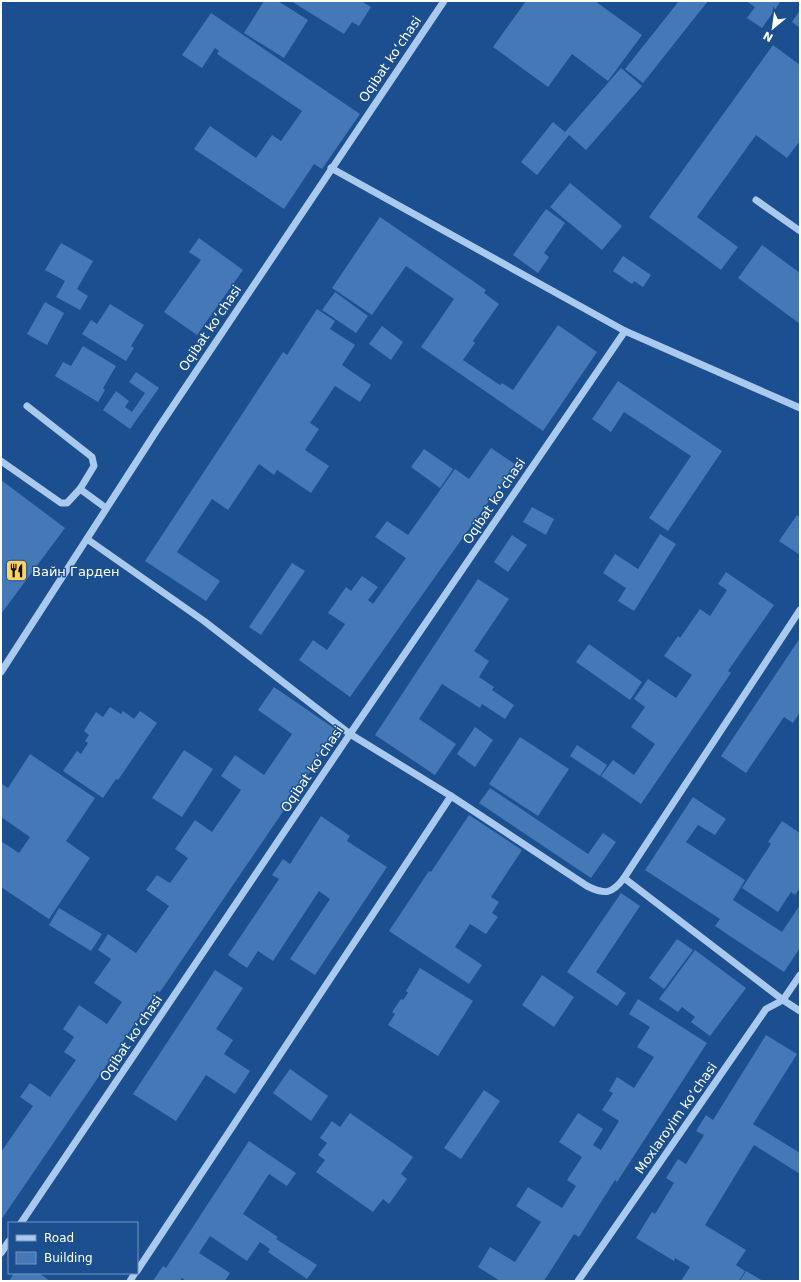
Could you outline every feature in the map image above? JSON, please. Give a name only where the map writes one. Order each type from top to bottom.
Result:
[{"type":"street","name":"Oqibat koʻchasi","points":[[1,672],[106,508],[331,168],[444,1]]},
{"type":"street","points":[[331,168],[625,331],[800,408]]},
{"type":"street","points":[[756,200],[800,231]]},
{"type":"street","name":"Oqibat koʻchasi","points":[[22,1222],[350,734],[625,331]]},
{"type":"street","points":[[1,461],[61,503],[67,503],[80,489],[94,466],[92,457],[27,406]]},
{"type":"street","points":[[80,489],[106,508]]},
{"type":"street","points":[[87,539],[204,621],[350,734],[451,796],[580,882],[599,892],[613,890],[624,878],[800,610]]},
{"type":"street","points":[[138,1269],[451,796]]},
{"type":"street","points":[[624,878],[783,1000],[800,1011]]},
{"type":"street","name":"Moxlaroyim koʻchasi","points":[[578,1281],[766,1009],[783,1000],[800,975]]},
{"type":"street","points":[[1,1253],[8,1242]]},
{"type":"building","points":[[264,1],[278,1],[308,20],[284,58],[244,33]]},
{"type":"building","points":[[291,1],[364,1],[363,2],[371,7],[359,26],[352,22],[344,34]]},
{"type":"building","points":[[526,1],[595,1],[642,35],[608,81],[572,54],[548,87],[493,47]]},
{"type":"building","points":[[679,1],[708,1],[643,83],[625,69]]},
{"type":"building","points":[[746,1],[781,1],[762,28],[747,18],[755,7]]},
{"type":"building","points":[[800,10],[800,28],[792,22]]},
{"type":"building","points":[[211,13],[360,114],[322,169],[314,164],[284,209],[194,149],[210,126],[256,158],[272,135],[281,141],[302,111],[217,54],[219,51],[215,48],[202,68],[182,55]]},
{"type":"building","points":[[773,45],[800,65],[800,141],[787,158],[756,135],[697,217],[738,247],[721,270],[649,217]]},
{"type":"building","points":[[621,68],[642,86],[586,150],[569,135],[537,175],[521,162],[553,122],[565,132]]},
{"type":"building","points":[[570,183],[622,226],[602,250],[550,207]]},
{"type":"building","points":[[546,209],[565,223],[544,253],[549,257],[538,273],[513,255]]},
{"type":"building","points":[[380,217],[486,290],[484,293],[499,304],[473,341],[475,343],[463,360],[500,385],[502,383],[513,390],[558,325],[597,352],[543,431],[421,347],[454,299],[406,266],[372,315],[332,288]]},
{"type":"building","points":[[199,238],[243,270],[197,335],[164,312],[201,260],[189,252]]},
{"type":"building","points":[[61,243],[93,261],[77,289],[88,296],[80,310],[56,297],[65,281],[45,270]]},
{"type":"building","points":[[762,245],[800,273],[800,324],[738,278]]},
{"type":"building","points":[[623,256],[651,275],[643,287],[634,281],[632,284],[613,271]]},
{"type":"building","points":[[335,292],[368,316],[356,333],[322,310]]},
{"type":"building","points":[[45,302],[64,313],[47,345],[27,334]]},
{"type":"building","points":[[110,304],[144,325],[131,346],[134,348],[126,361],[82,334],[91,320],[97,324]]},
{"type":"building","points":[[317,309],[335,321],[330,329],[355,345],[342,365],[371,385],[360,402],[335,386],[310,423],[319,429],[305,450],[329,466],[311,493],[277,470],[274,475],[259,464],[228,510],[212,499],[177,552],[220,581],[206,601],[145,561],[283,352],[287,355]]},
{"type":"building","points":[[382,326],[403,342],[391,360],[369,344]]},
{"type":"building","points":[[83,346],[116,366],[103,388],[105,390],[98,402],[55,376],[63,362],[71,366]]},
{"type":"building","points":[[136,372],[159,388],[130,429],[103,410],[116,391],[129,401],[125,407],[132,412],[145,393],[129,382]]},
{"type":"building","points":[[618,381],[722,451],[668,531],[649,518],[691,456],[624,412],[611,432],[592,419]]},
{"type":"building","points":[[491,448],[515,464],[350,697],[299,660],[313,640],[327,650],[345,624],[328,613],[346,587],[351,591],[362,576],[378,587],[368,600],[373,604],[406,558],[375,537],[387,521],[408,535],[455,469],[469,479]]},
{"type":"building","points":[[424,449],[453,469],[440,488],[411,467]]},
{"type":"building","name":"Вайн Гарден","points":[[1,480],[65,528],[1,614]]},
{"type":"building","points":[[532,507],[554,519],[546,535],[523,522]]},
{"type":"building","points":[[797,515],[800,517],[800,555],[779,541]]},
{"type":"building","points":[[660,534],[676,544],[634,611],[618,601],[626,588],[603,573],[615,554],[638,569]]},
{"type":"building","points":[[512,535],[527,545],[508,572],[494,562]]},
{"type":"building","points":[[292,563],[305,571],[261,635],[249,627]]},
{"type":"building","points":[[726,572],[774,605],[728,671],[731,673],[641,804],[601,776],[613,760],[634,775],[655,744],[631,727],[645,707],[634,699],[648,679],[676,698],[692,675],[664,656],[678,636],[680,638],[700,609],[710,616],[727,590],[718,584]]},
{"type":"building","points":[[478,579],[509,599],[474,651],[489,661],[479,677],[494,687],[492,690],[514,705],[505,719],[482,704],[480,708],[442,684],[419,719],[456,744],[435,775],[375,735]]},
{"type":"building","points":[[800,638],[800,712],[793,723],[784,717],[746,773],[721,756]]},
{"type":"building","points":[[589,644],[642,682],[630,700],[576,662]]},
{"type":"building","points":[[274,687],[338,731],[160,992],[157,991],[1,1220],[1,1152],[33,1106],[20,1097],[30,1083],[50,1097],[76,1060],[64,1052],[74,1037],[63,1029],[79,1005],[107,1024],[122,1002],[94,983],[111,959],[98,950],[108,934],[136,953],[169,906],[146,890],[157,875],[170,883],[188,858],[175,849],[195,820],[212,832],[241,790],[221,776],[235,755],[264,775],[292,734],[258,710]]},
{"type":"building","points":[[110,707],[121,714],[123,711],[134,719],[140,711],[157,723],[118,780],[116,779],[103,798],[63,771],[77,751],[81,754],[88,743],[85,741],[89,735],[84,731],[96,712],[103,717]]},
{"type":"building","points":[[475,727],[493,740],[475,767],[457,754]]},
{"type":"building","points":[[520,737],[569,769],[538,816],[489,784]]},
{"type":"building","points":[[577,745],[607,765],[600,776],[570,756]]},
{"type":"building","points":[[184,750],[213,769],[182,817],[152,798]]},
{"type":"building","points":[[30,754],[95,798],[66,841],[90,858],[49,919],[1,887],[1,841],[19,853],[30,837],[1,817],[1,786],[2,784],[8,788]]},
{"type":"building","points":[[490,788],[588,854],[603,833],[616,842],[591,878],[479,803]]},
{"type":"building","points":[[693,797],[726,819],[715,835],[698,825],[686,842],[745,880],[733,900],[782,932],[800,905],[800,948],[784,972],[715,926],[720,919],[645,870]]},
{"type":"building","points":[[469,815],[522,850],[491,897],[499,902],[492,913],[498,917],[486,934],[470,924],[455,947],[482,965],[469,984],[389,931]]},
{"type":"building","points":[[321,816],[350,836],[347,841],[387,867],[315,975],[290,959],[330,899],[319,891],[273,961],[258,951],[247,968],[228,955],[279,879],[272,875],[283,859],[290,864]]},
{"type":"building","points":[[782,821],[800,833],[800,888],[795,895],[791,892],[778,912],[742,888],[771,844],[768,842]]},
{"type":"building","points":[[621,893],[640,906],[596,972],[626,993],[617,1006],[567,972]]},
{"type":"building","points":[[59,908],[102,934],[91,951],[49,925]]},
{"type":"building","points":[[677,939],[693,950],[664,989],[649,978]]},
{"type":"building","points":[[695,950],[746,988],[710,1036],[691,1022],[695,1017],[682,1007],[678,1012],[659,999]]},
{"type":"building","points":[[420,968],[473,1001],[438,1056],[388,1025],[395,1014],[392,1012],[401,999],[403,1000],[408,993],[406,991]]},
{"type":"building","points":[[215,970],[243,988],[216,1029],[233,1040],[224,1054],[250,1071],[235,1094],[206,1075],[176,1121],[133,1094]]},
{"type":"building","points":[[542,975],[574,997],[554,1027],[522,1005]]},
{"type":"building","points":[[638,999],[707,1043],[617,1182],[615,1180],[579,1237],[574,1234],[544,1281],[500,1281],[478,1267],[490,1247],[515,1262],[541,1222],[516,1206],[528,1187],[562,1208],[576,1186],[567,1180],[582,1157],[559,1142],[578,1113],[603,1129],[593,1145],[601,1150],[619,1121],[602,1110],[613,1093],[609,1091],[617,1077],[634,1088],[654,1057],[637,1047],[650,1027],[629,1014]]},
{"type":"building","points":[[766,1035],[797,1054],[753,1124],[800,1153],[800,1174],[754,1145],[705,1225],[746,1250],[736,1265],[745,1271],[739,1281],[681,1281],[690,1267],[675,1258],[674,1261],[636,1238],[652,1212],[655,1214],[674,1183],[666,1178],[678,1159],[686,1164],[704,1135],[696,1131],[706,1115],[713,1120]]},
{"type":"building","points":[[290,1069],[328,1096],[311,1121],[273,1093]]},
{"type":"building","points":[[484,1090],[500,1101],[461,1159],[444,1148]]},
{"type":"building","points":[[350,1113],[413,1157],[401,1174],[407,1179],[389,1204],[383,1199],[373,1212],[316,1172],[325,1160],[318,1155],[327,1143],[320,1138],[332,1121],[340,1127]]},
{"type":"building","points":[[249,1141],[296,1173],[287,1186],[269,1174],[243,1214],[278,1237],[276,1239],[317,1265],[307,1279],[268,1252],[270,1249],[260,1242],[247,1261],[210,1236],[199,1253],[230,1273],[225,1281],[186,1281],[182,1278],[180,1281],[153,1281],[163,1266],[166,1268]]},
{"type":"building","points":[[746,1271],[763,1281],[740,1281]]},
{"type":"building","points":[[13,1274],[40,1274],[50,1281],[9,1281]]},
{"type":"place","name":"Вайн Гарден","points":[[17,571]]}]
